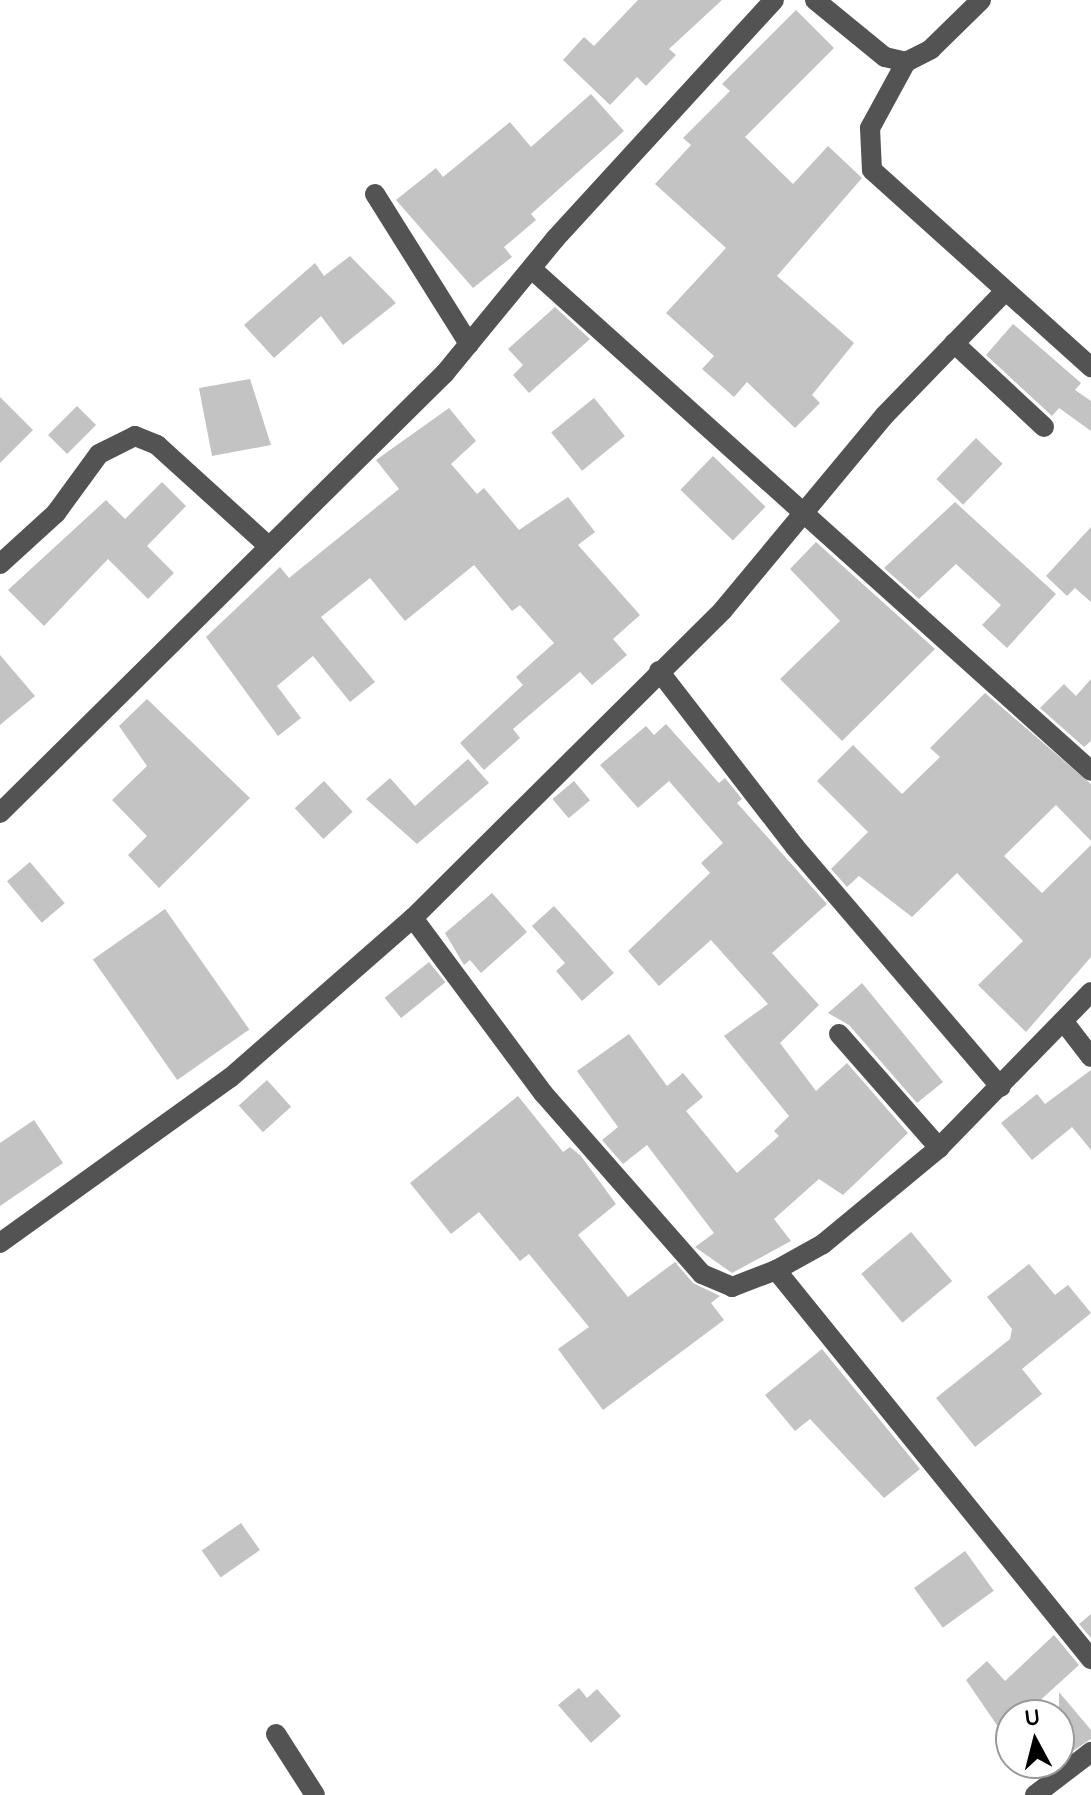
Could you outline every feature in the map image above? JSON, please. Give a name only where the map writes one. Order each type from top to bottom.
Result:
[{"type":"street","points":[[0,813],[265,543],[387,432],[774,0]]},
{"type":"street","points":[[815,0],[885,57],[906,62]]},
{"type":"street","points":[[981,0],[931,49],[906,62],[870,128],[872,170],[1003,293],[1091,367]]},
{"type":"street","points":[[375,194],[469,344]]},
{"type":"street","points":[[534,271],[808,510],[1091,771]]},
{"type":"street","points":[[0,1243],[230,1078],[413,918],[659,671],[808,510],[954,343],[1003,293]]},
{"type":"street","points":[[954,343],[1044,427]]},
{"type":"street","points":[[0,564],[56,513],[99,454],[135,436],[157,445],[265,543]]},
{"type":"street","points":[[659,671],[795,847],[1001,1087]]},
{"type":"street","points":[[413,918],[543,1093],[702,1274],[732,1287],[776,1270],[823,1244],[939,1148],[1091,992]]},
{"type":"street","points":[[1064,1022],[1091,1057]]},
{"type":"street","points":[[839,1034],[939,1148]]},
{"type":"street","points":[[776,1270],[1091,1659]]},
{"type":"street","points":[[276,1734],[315,1795]]},
{"type":"street","points":[[1035,1795],[1091,1752]]},
{"type":"building","points":[[638,0],[722,0],[669,49],[676,55],[646,86],[637,77],[610,105],[563,60],[584,37],[594,46]]},
{"type":"building","points":[[796,10],[834,48],[745,137],[793,184],[828,146],[862,178],[777,276],[854,343],[812,395],[820,403],[795,428],[747,382],[734,397],[702,369],[714,356],[666,313],[726,248],[655,184],[691,145],[683,138],[730,91],[722,84]]},
{"type":"building","points":[[591,94],[624,131],[531,214],[536,220],[504,247],[512,257],[473,288],[396,200],[436,168],[443,177],[510,122],[531,147]]},
{"type":"building","points":[[350,256],[396,303],[343,345],[321,316],[274,358],[244,325],[315,263],[324,276]]},
{"type":"building","points":[[555,307],[590,339],[529,393],[513,375],[523,365],[508,349]]},
{"type":"building","points":[[1013,324],[1081,383],[1075,390],[1091,401],[1091,431],[1059,408],[1052,416],[986,355]]},
{"type":"building","points":[[250,379],[271,445],[212,456],[199,388]]},
{"type":"building","points":[[0,397],[33,430],[0,463]]},
{"type":"building","points":[[594,398],[625,436],[582,471],[551,433]]},
{"type":"building","points":[[77,406],[96,425],[67,454],[48,435]]},
{"type":"building","points":[[449,408],[476,441],[451,464],[477,494],[484,488],[519,530],[568,497],[595,532],[578,545],[640,615],[613,639],[627,655],[592,685],[580,672],[513,729],[520,738],[484,770],[460,743],[523,685],[516,677],[554,643],[520,605],[512,611],[474,565],[405,621],[370,578],[321,617],[375,682],[350,702],[313,656],[277,686],[301,718],[278,736],[206,637],[280,567],[289,578],[399,489],[376,460]]},
{"type":"building","points":[[976,438],[1003,464],[963,505],[936,479]]},
{"type":"building","points":[[713,456],[766,507],[733,541],[680,490]]},
{"type":"building","points":[[162,482],[186,506],[147,546],[174,573],[148,599],[108,559],[44,626],[8,590],[106,500],[125,519]]},
{"type":"building","points":[[955,502],[1056,594],[1007,648],[982,625],[1001,605],[956,564],[919,599],[884,568]]},
{"type":"building","points":[[1091,527],[1091,602],[1075,588],[1067,596],[1046,576]]},
{"type":"building","points":[[816,542],[935,649],[842,741],[780,679],[840,621],[790,569]]},
{"type":"building","points":[[0,655],[35,696],[0,725]]},
{"type":"building","points":[[1091,679],[1091,741],[1084,747],[1040,708],[1064,684],[1076,696]]},
{"type":"building","points":[[985,693],[1091,784],[1091,841],[1056,805],[1004,856],[1042,893],[1091,845],[1091,957],[1026,1032],[978,985],[1023,941],[957,873],[912,917],[859,876],[847,887],[831,869],[868,832],[817,781],[853,745],[902,794],[940,757],[930,748]]},
{"type":"building","points":[[147,699],[250,798],[159,888],[128,855],[147,836],[112,800],[147,766],[119,726]]},
{"type":"building","points":[[666,724],[719,783],[725,778],[742,799],[737,803],[827,904],[772,953],[819,1005],[780,1043],[816,1091],[847,1063],[908,1133],[843,1195],[819,1179],[774,1219],[791,1241],[732,1273],[695,1247],[714,1233],[647,1145],[623,1164],[602,1140],[618,1127],[577,1071],[629,1034],[667,1086],[683,1073],[703,1097],[686,1111],[737,1173],[779,1136],[774,1131],[789,1116],[724,1036],[768,1004],[711,940],[659,986],[628,951],[710,873],[701,863],[723,843],[669,781],[638,808],[600,765],[646,726],[654,735]]},
{"type":"building","points":[[468,759],[489,783],[417,844],[366,799],[390,778],[415,806]]},
{"type":"building","points":[[324,781],[353,812],[323,839],[295,808]]},
{"type":"building","points":[[574,781],[590,800],[569,818],[553,799]]},
{"type":"building","points":[[30,862],[65,903],[42,923],[7,881]]},
{"type":"building","points":[[492,893],[527,932],[481,973],[470,960],[464,965],[445,933]]},
{"type":"building","points":[[554,906],[614,973],[582,1001],[556,971],[565,963],[532,926]]},
{"type":"building","points":[[165,909],[249,1029],[177,1080],[93,959]]},
{"type":"building","points":[[429,962],[445,982],[401,1018],[385,998]]},
{"type":"building","points":[[862,983],[943,1082],[917,1103],[849,1025],[828,1013]]},
{"type":"building","points":[[1091,1070],[1091,1150],[1072,1127],[1032,1160],[1001,1123],[1037,1094],[1045,1104]]},
{"type":"building","points":[[267,1080],[291,1107],[263,1132],[239,1105]]},
{"type":"building","points":[[518,1096],[563,1152],[570,1147],[581,1156],[616,1204],[578,1235],[628,1297],[675,1262],[693,1283],[720,1296],[711,1303],[724,1320],[603,1410],[558,1349],[589,1327],[529,1254],[520,1261],[479,1212],[451,1234],[410,1183]]},
{"type":"building","points":[[34,1120],[63,1163],[0,1206],[0,1143]]},
{"type":"building","points":[[911,1232],[952,1281],[902,1323],[861,1274]]},
{"type":"building","points":[[1029,1264],[1055,1295],[1068,1285],[1091,1313],[1022,1369],[1042,1394],[975,1447],[936,1398],[1010,1339],[1012,1329],[987,1297]]},
{"type":"building","points":[[822,1349],[920,1469],[884,1498],[810,1419],[795,1431],[765,1395]]},
{"type":"building","points":[[241,1523],[260,1550],[221,1578],[202,1551]]},
{"type":"building","points":[[965,1551],[994,1591],[943,1628],[914,1588]]},
{"type":"building","points":[[1091,1614],[1091,1638],[1079,1624]]},
{"type":"building","points":[[1054,1635],[1079,1665],[1042,1699],[995,1699],[995,1722],[966,1680],[987,1661],[1005,1681]]},
{"type":"building","points":[[579,1688],[587,1698],[597,1689],[621,1716],[591,1743],[558,1705]]},
{"type":"building","points":[[1075,1711],[1091,1730],[1091,1739],[1075,1750]]}]
